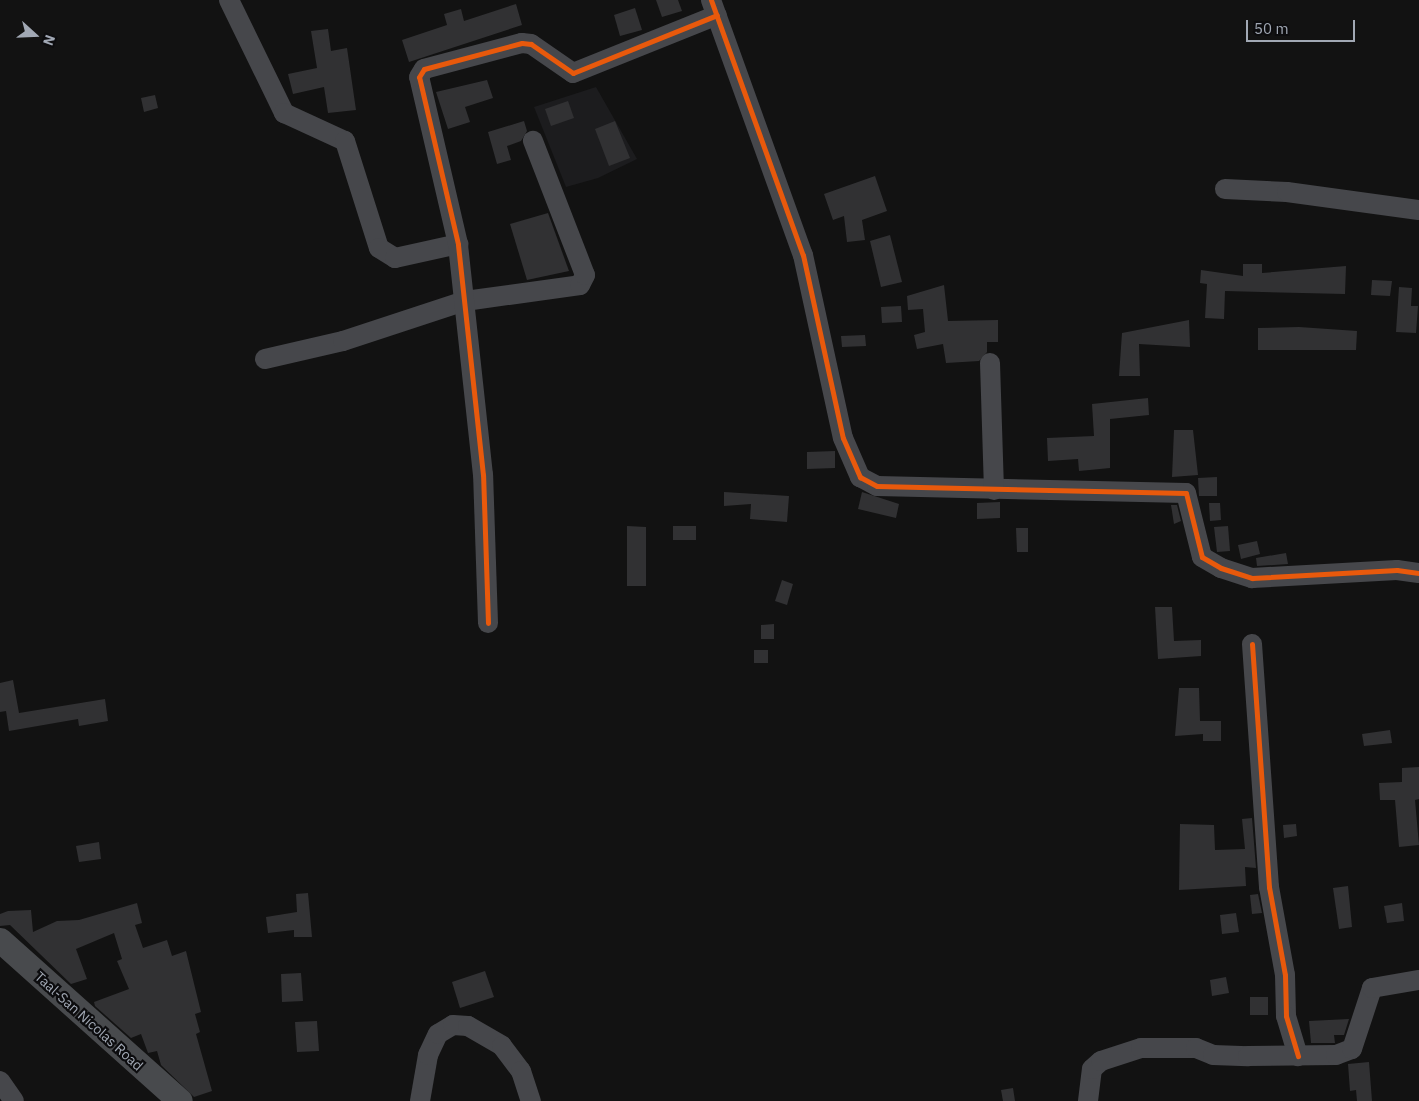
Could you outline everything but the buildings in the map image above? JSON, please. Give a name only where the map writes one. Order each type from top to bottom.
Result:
[{"type":"main road","name":"Taal-San Nicolas Road","points":[[0,940],[180,1101]]},
{"type":"street","points":[[229,0],[284,112],[345,141],[379,248],[395,258],[458,244]]},
{"type":"street","points":[[488,624],[483,475],[458,244],[420,93],[419,77],[424,69],[522,43],[532,44],[573,73],[714,8],[802,255],[843,438],[860,477],[877,486],[1186,493],[1202,557],[1252,578],[1397,570],[1419,574]]},
{"type":"street","points":[[265,359],[343,341],[465,301],[574,287],[584,280],[533,141]]},
{"type":"street","points":[[1225,189],[1287,192],[1419,210]]},
{"type":"street","points":[[990,363],[994,490]]},
{"type":"street","points":[[1252,644],[1269,887],[1285,975],[1286,1016],[1298,1056]]},
{"type":"street","points":[[1088,1101],[1092,1069],[1101,1061],[1140,1048],[1196,1048],[1214,1055],[1336,1055],[1352,1049],[1372,988],[1419,980]]},
{"type":"street","points":[[420,1101],[428,1055],[438,1034],[453,1025],[468,1026],[502,1046],[521,1071],[531,1101]]},
{"type":"street","points":[[0,1081],[14,1101]]},
{"type":"shaded area","points":[[596,87],[637,159],[598,178],[566,187],[534,107]]},
{"type":"cycle path","points":[[711,0],[803,255],[843,438],[860,477],[877,486],[1186,493],[1202,557],[1221,568],[1252,578],[1397,570],[1419,573]]},
{"type":"cycle path","points":[[488,623],[483,475],[458,244],[419,77],[424,69],[522,43],[531,44],[573,73],[717,15]]},
{"type":"cycle path","points":[[1252,644],[1269,887],[1285,975],[1286,1016],[1298,1056]]}]
